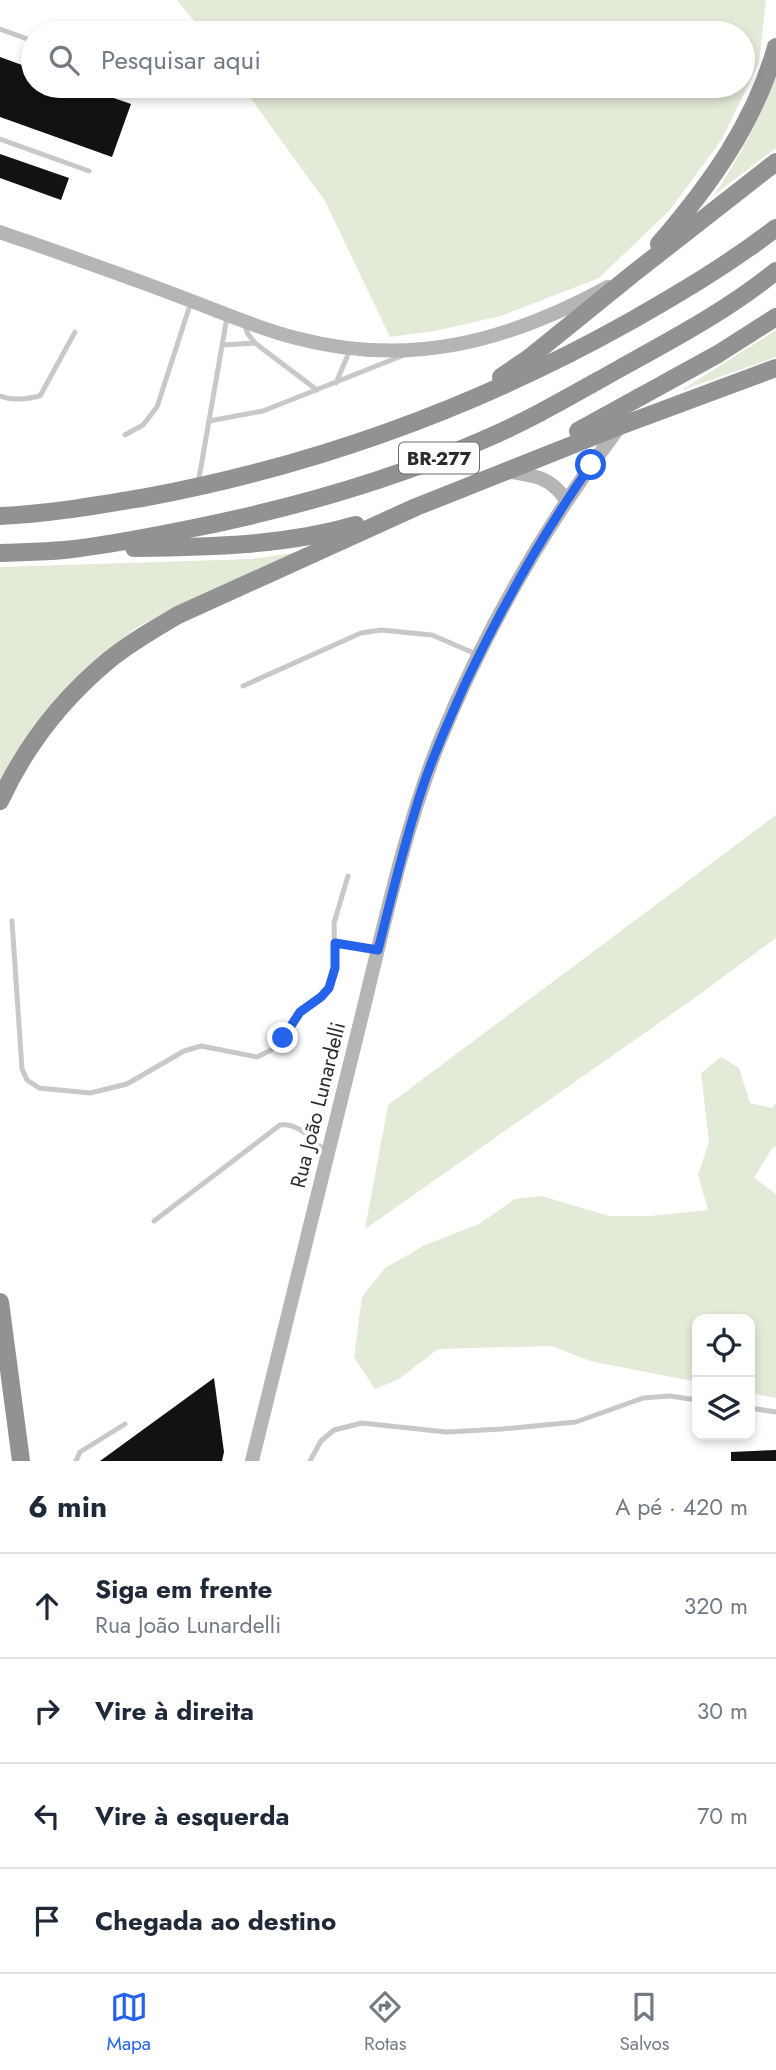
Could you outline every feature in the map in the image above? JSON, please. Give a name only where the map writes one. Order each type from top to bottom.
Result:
[{"type":"highway","points":[[634,273],[681,218],[721,164],[758,96],[776,47]]},
{"type":"highway","points":[[435,416],[523,363],[776,162]]},
{"type":"highway","name":"BR-277","points":[[0,516],[77,508],[198,487],[338,450],[435,416],[510,384],[606,335],[716,271],[776,228]]},
{"type":"highway","name":"BR-277","points":[[0,553],[64,550],[149,537],[258,514],[358,487],[447,455],[524,421],[680,335],[738,300],[776,271]]},
{"type":"highway","points":[[504,471],[696,366],[776,317]]},
{"type":"highway","points":[[0,801],[27,752],[80,686],[110,659],[143,636],[205,601],[504,471],[776,368]]},
{"type":"highway","points":[[64,550],[196,547],[297,538],[344,528],[416,507]]},
{"type":"highway","points":[[0,1302],[21,1461]]},
{"type":"street","points":[[0,232],[295,338],[377,351],[414,351],[462,344],[521,327],[583,300],[634,273]]},
{"type":"street","name":"Rua João Lunardelli","points":[[252,1461],[378,950],[423,786],[479,656],[518,582],[566,500],[620,426]]},
{"type":"street","points":[[504,471],[544,478],[559,489],[566,500]]},
{"type":"lane","points":[[0,29],[21,37]]},
{"type":"lane","points":[[0,139],[89,171]]},
{"type":"lane","points":[[125,435],[143,425],[157,407],[192,301]]},
{"type":"lane","points":[[198,487],[228,314]]},
{"type":"lane","points":[[243,320],[255,343],[317,390]]},
{"type":"lane","points":[[0,396],[25,399],[40,396],[75,332]]},
{"type":"lane","points":[[223,345],[255,343]]},
{"type":"lane","points":[[335,383],[351,349]]},
{"type":"lane","points":[[209,421],[263,411],[414,351]]},
{"type":"lane","points":[[243,686],[360,633],[380,630],[432,635],[479,656]]},
{"type":"lane","points":[[12,921],[22,1069],[27,1080],[39,1088],[90,1093],[127,1084],[184,1051],[201,1046],[257,1057],[271,1050],[283,1038],[300,1012],[329,988],[335,968],[334,923],[348,876]]},
{"type":"lane","points":[[335,943],[378,950]]},
{"type":"lane","points":[[154,1221],[280,1125],[289,1123],[299,1128],[328,1153]]},
{"type":"lane","points":[[310,1461],[321,1441],[334,1430],[362,1423],[446,1432],[502,1429],[576,1422],[643,1398],[670,1396],[692,1400]]},
{"type":"lane","points":[[755,1409],[776,1412]]},
{"type":"lane","points":[[76,1461],[80,1452],[125,1424]]},
{"type":"green space","points":[[177,0],[766,0],[759,63],[755,71],[755,21],[194,21]]},
{"type":"green space","points":[[776,78],[776,148],[714,195],[748,138]]},
{"type":"green space","points":[[251,98],[742,98],[722,139],[669,211],[599,278],[501,316],[435,331],[390,337],[325,201]]},
{"type":"green space","points":[[776,330],[776,357],[680,391]]},
{"type":"green space","points":[[301,552],[173,608],[136,628],[101,655],[68,687],[0,787],[0,567],[251,559]]},
{"type":"green space","points":[[776,815],[776,938],[365,1229],[388,1105]]},
{"type":"green space","points":[[721,1057],[739,1068],[750,1103],[772,1108],[776,1103],[776,1146],[772,1148],[754,1178],[776,1194],[776,1398],[755,1394],[755,1314],[692,1314],[692,1381],[590,1361],[552,1346],[438,1349],[399,1379],[375,1389],[354,1357],[362,1297],[385,1268],[425,1245],[479,1224],[515,1199],[542,1196],[609,1216],[650,1216],[708,1210],[698,1175],[709,1142],[701,1073]]},
{"type":"building","points":[[0,57],[21,65],[21,98],[114,98],[131,104],[112,157],[0,117]]},
{"type":"building","points":[[0,154],[69,178],[61,200],[0,178]]},
{"type":"building","points":[[214,1378],[224,1452],[222,1461],[100,1461]]},
{"type":"building","points":[[776,1450],[776,1461],[731,1461],[731,1452]]},
{"type":"route","points":[[283,1038],[300,1012],[329,988],[335,968],[335,943],[378,950],[423,786],[453,710],[541,540],[591,465]]}]
